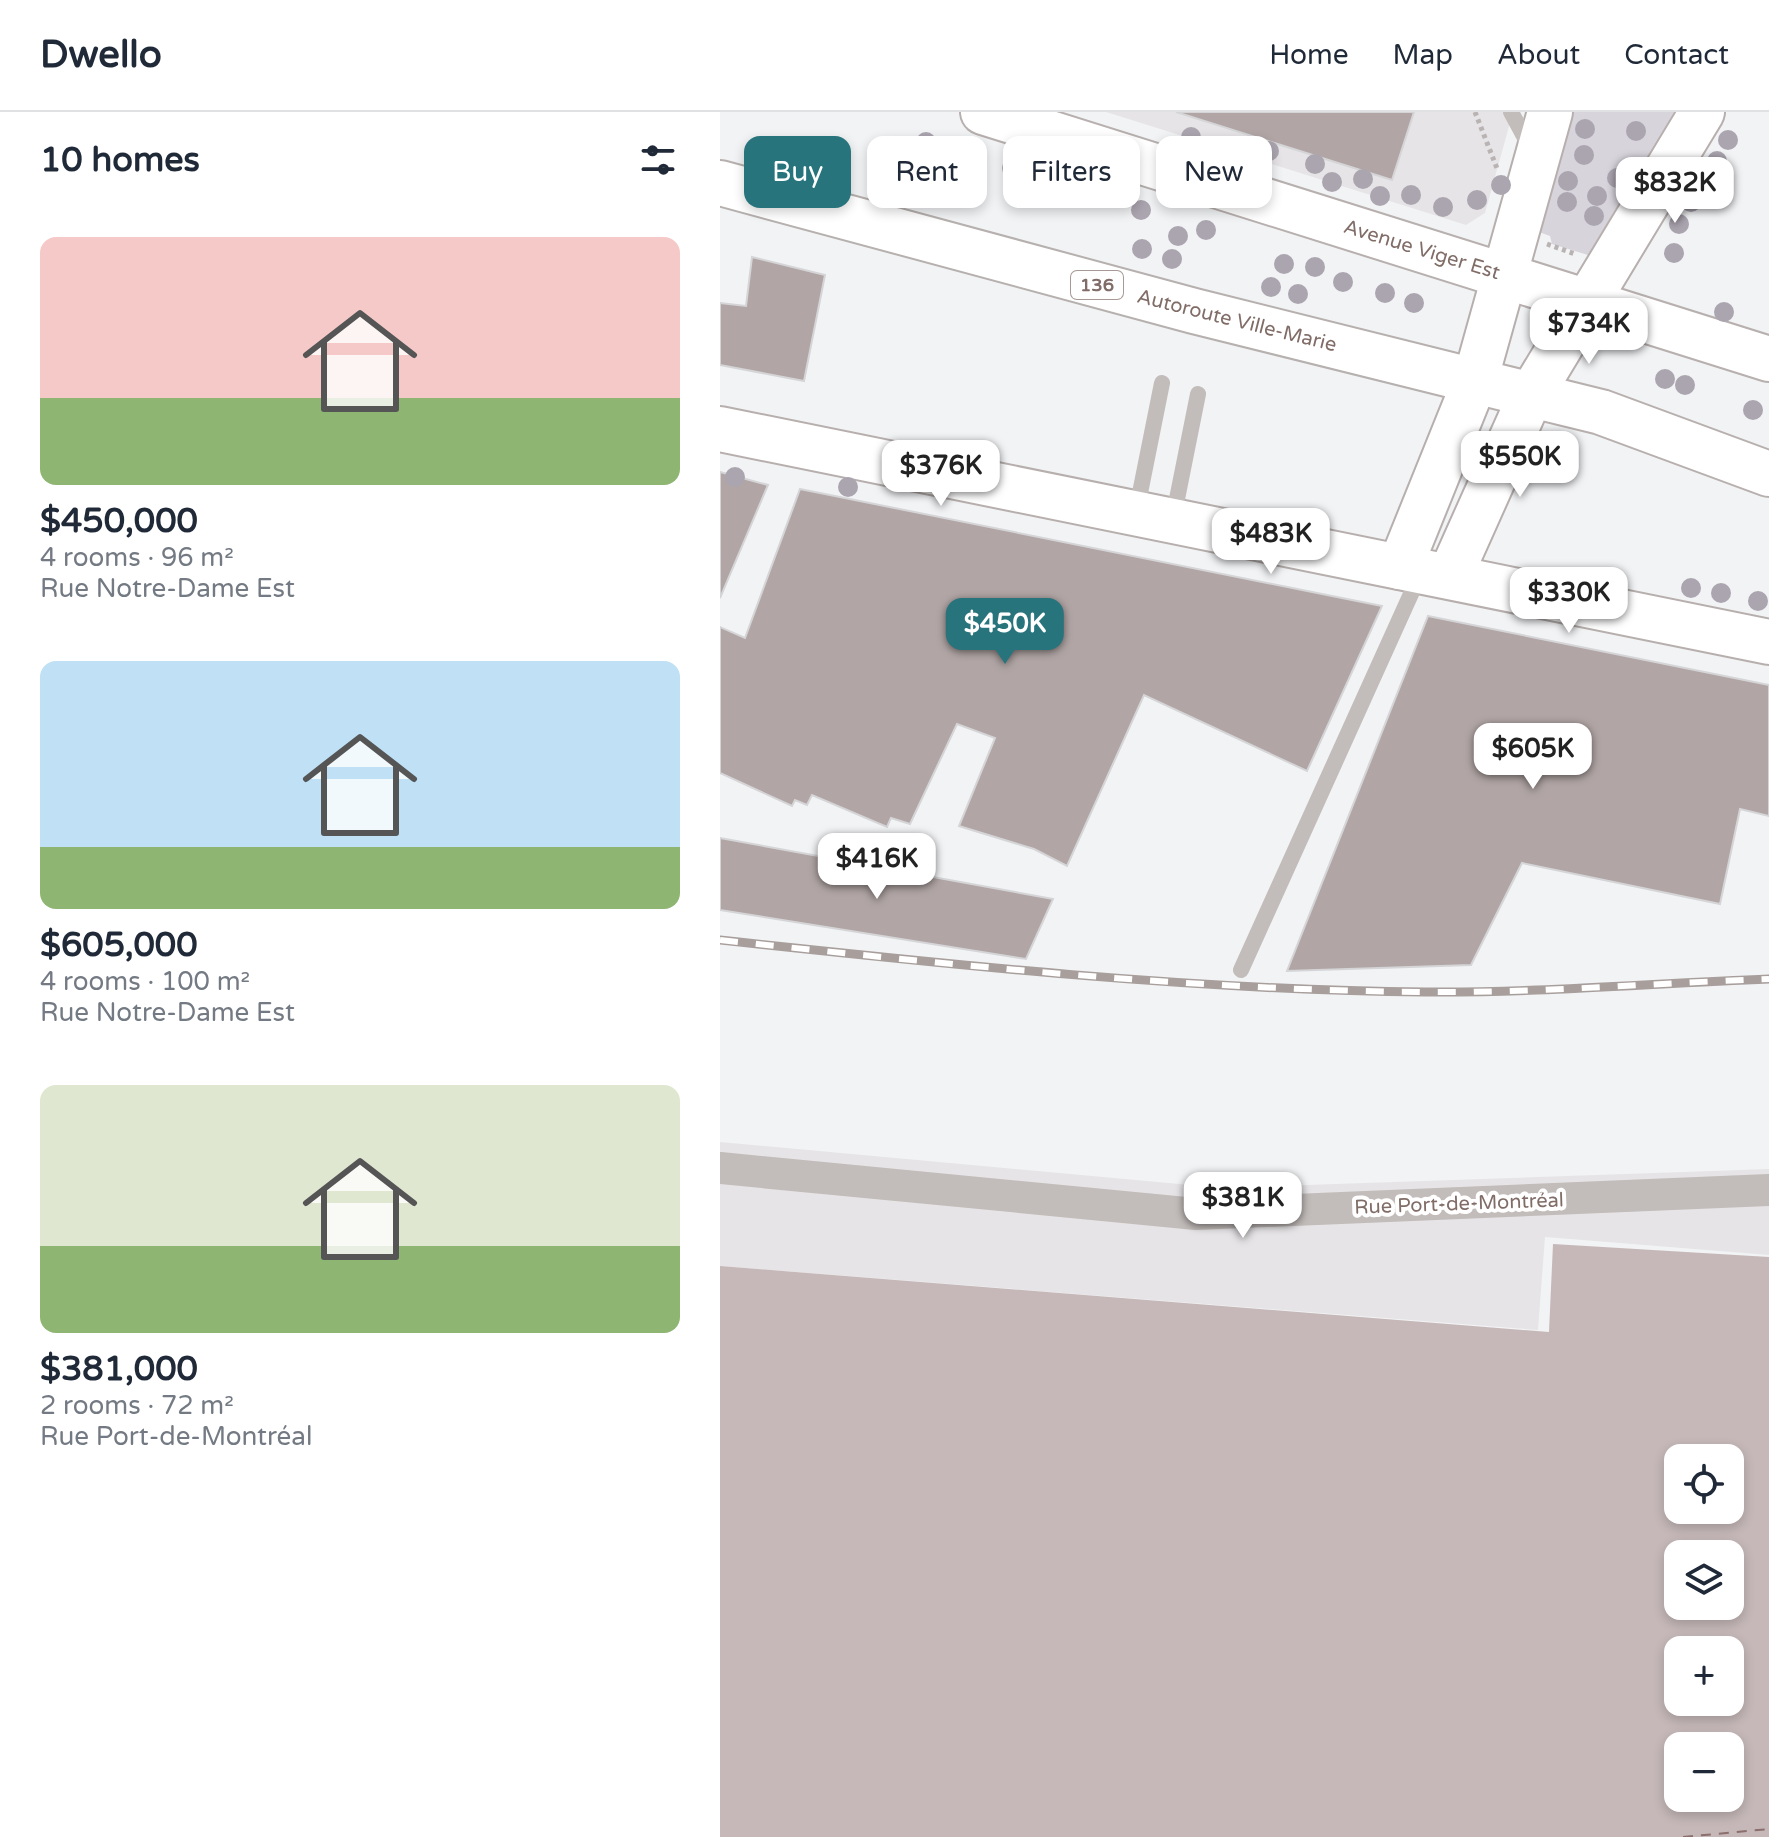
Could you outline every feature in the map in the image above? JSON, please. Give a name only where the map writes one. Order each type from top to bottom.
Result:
[{"type":"main road","name":"Avenue Viger Est","points":[[983,112],[1769,359]]},
{"type":"main road","points":[[1424,572],[1505,275],[1517,165],[1550,112]]},
{"type":"main road","points":[[1424,572],[1702,112]]},
{"type":"main road","name":"Autoroute Ville-Marie","points":[[720,183],[1194,311],[1601,412],[1769,474]]},
{"type":"main road","points":[[720,429],[1769,642]]},
{"type":"street","name":"Rue Port-de-Montréal","points":[[720,1168],[1196,1214],[1769,1190]]},
{"type":"lane","points":[[1511,112],[1517,165]]},
{"type":"lane","points":[[1154,518],[1154,430],[1162,383]]},
{"type":"lane","points":[[1154,518],[1198,394]]},
{"type":"lane","points":[[1241,970],[1424,572]]},
{"type":"path","points":[[1475,112],[1517,165]]},
{"type":"path","points":[[1543,243],[1587,259]]},
{"type":"shaded area","points":[[1106,112],[1513,112],[1485,213],[1466,225],[1272,164],[1272,136],[1182,136]]},
{"type":"shaded area","points":[[1573,112],[1674,112],[1588,255],[1552,244],[1550,236],[1539,232]]},
{"type":"shaded area","points":[[720,1142],[1223,1188],[1769,1169],[1769,1255],[1545,1237],[1538,1330],[720,1266]]},
{"type":"shaded area","points":[[1553,1244],[1769,1257],[1769,1837],[720,1837],[720,1266],[1549,1332]]},
{"type":"building","points":[[1176,112],[1414,112],[1392,180],[1272,142],[1272,136],[1252,136]]},
{"type":"building","points":[[752,257],[825,275],[804,381],[720,365],[720,303],[746,306]]},
{"type":"building","points":[[720,472],[768,485],[720,598]]},
{"type":"building","points":[[800,489],[1382,606],[1307,771],[1144,695],[1067,866],[1034,849],[959,826],[995,738],[957,724],[910,824],[891,818],[887,827],[812,795],[807,805],[795,800],[792,806],[720,773],[720,627],[745,638]]},
{"type":"building","points":[[1428,616],[1769,685],[1769,816],[1740,809],[1720,904],[1522,863],[1471,965],[1287,971]]},
{"type":"building","points":[[720,838],[1053,899],[1026,959],[720,910]]},
{"type":"ferry route","points":[[1683,1837],[1769,1829]]},
{"type":"railway","points":[[720,940],[1072,975],[1249,987],[1511,991],[1769,979]]}]
